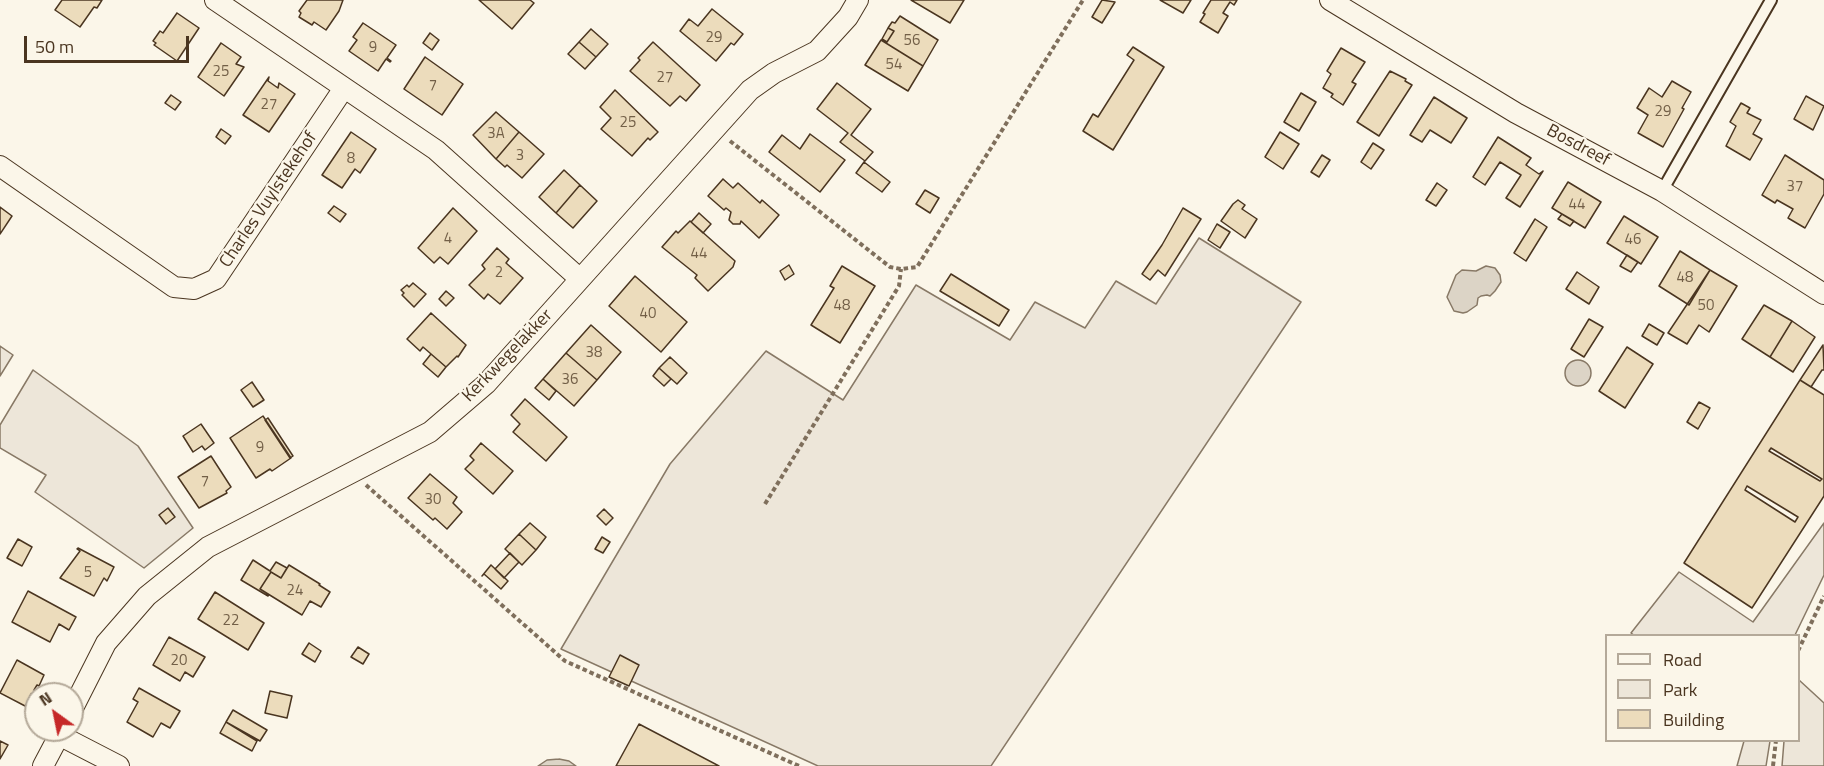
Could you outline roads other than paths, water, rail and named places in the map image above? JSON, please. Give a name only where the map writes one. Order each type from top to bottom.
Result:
[{"type":"street","points":[[216,0],[436,150],[580,279]]},
{"type":"street","name":"Kerkwegelakker","points":[[84,686],[106,643],[147,596],[208,547],[430,432],[486,384],[750,90],[817,51],[848,17],[858,0]]},
{"type":"street","name":"Bosdreef","points":[[1330,0],[1516,113],[1662,191],[1824,294]]},
{"type":"street","name":"Charles Vuylstekehof","points":[[0,166],[174,287],[194,289],[216,279],[344,88]]},
{"type":"street","points":[[43,766],[56,742]]},
{"type":"street","points":[[78,742],[119,766]]},
{"type":"lane","points":[[1662,191],[1771,0]]}]
